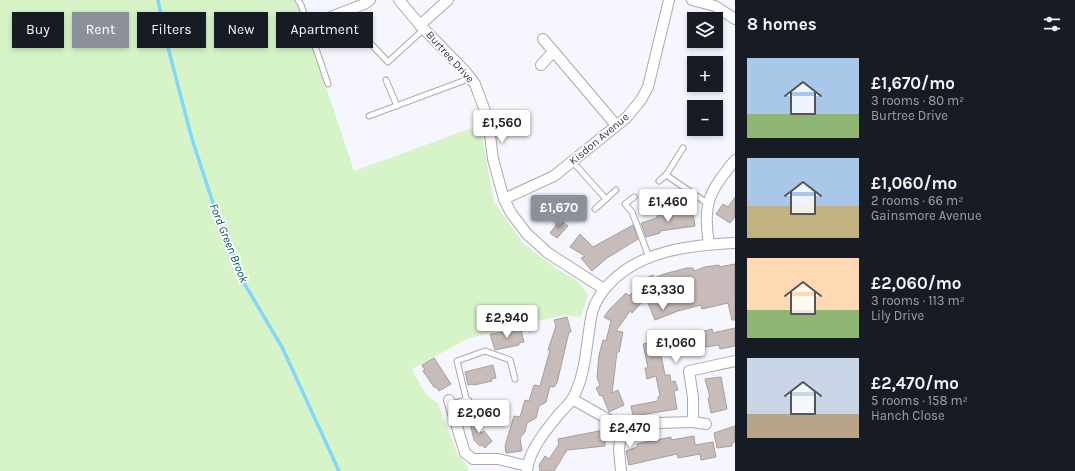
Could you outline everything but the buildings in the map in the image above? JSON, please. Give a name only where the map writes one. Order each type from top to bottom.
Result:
[{"type":"street","points":[[344,12],[370,0]]},
{"type":"street","name":"Burtree Drive","points":[[399,0],[422,27],[446,50],[475,84],[488,119],[493,160],[504,199],[511,213],[527,234],[548,253],[604,289]]},
{"type":"street","points":[[422,27],[448,0]]},
{"type":"street","name":"Kisdon Avenue","points":[[504,199],[554,176],[626,118],[641,100],[648,87],[669,0]]},
{"type":"street","points":[[692,0],[715,6],[735,19]]},
{"type":"street","points":[[542,39],[616,125]]},
{"type":"street","points":[[541,65],[553,52]]},
{"type":"street","points":[[709,244],[706,225],[707,203],[715,185],[735,160]]},
{"type":"street","points":[[467,402],[450,404],[466,453],[473,459],[498,459],[527,469],[529,459],[544,431],[572,399],[583,375],[586,360],[586,344],[593,310],[604,289],[620,274],[649,257],[672,250],[709,244],[735,243]]},
{"type":"street","points":[[693,422],[693,397],[689,371],[735,361]]},
{"type":"street","points":[[572,399],[622,427],[658,423],[693,422],[706,424]]},
{"type":"street","points":[[618,470],[622,427]]},
{"type":"lane","points":[[298,0],[303,12]]},
{"type":"lane","points":[[373,46],[388,62],[422,27]]},
{"type":"lane","points":[[316,48],[328,84]]},
{"type":"lane","points":[[369,116],[471,78]]},
{"type":"lane","points":[[386,80],[397,106]]},
{"type":"lane","points":[[659,181],[666,175],[683,148]]},
{"type":"lane","points":[[572,161],[606,199]]},
{"type":"lane","points":[[666,175],[707,203]]},
{"type":"lane","points":[[595,209],[616,190]]},
{"type":"lane","points":[[634,197],[625,204],[632,212],[649,257]]},
{"type":"lane","points":[[467,402],[457,361],[485,351],[510,360],[515,379]]},
{"type":"green space","points":[[0,0],[295,0],[301,12],[276,12],[276,48],[313,48],[354,171],[480,125],[494,202],[523,243],[554,267],[579,282],[588,295],[581,317],[563,315],[469,338],[412,369],[425,392],[429,397],[437,402],[458,455],[469,471],[0,471]]},
{"type":"waterway","name":"Ford Green Brook","points":[[158,0],[165,36],[192,139],[213,203],[244,283],[282,347],[339,471]]}]
